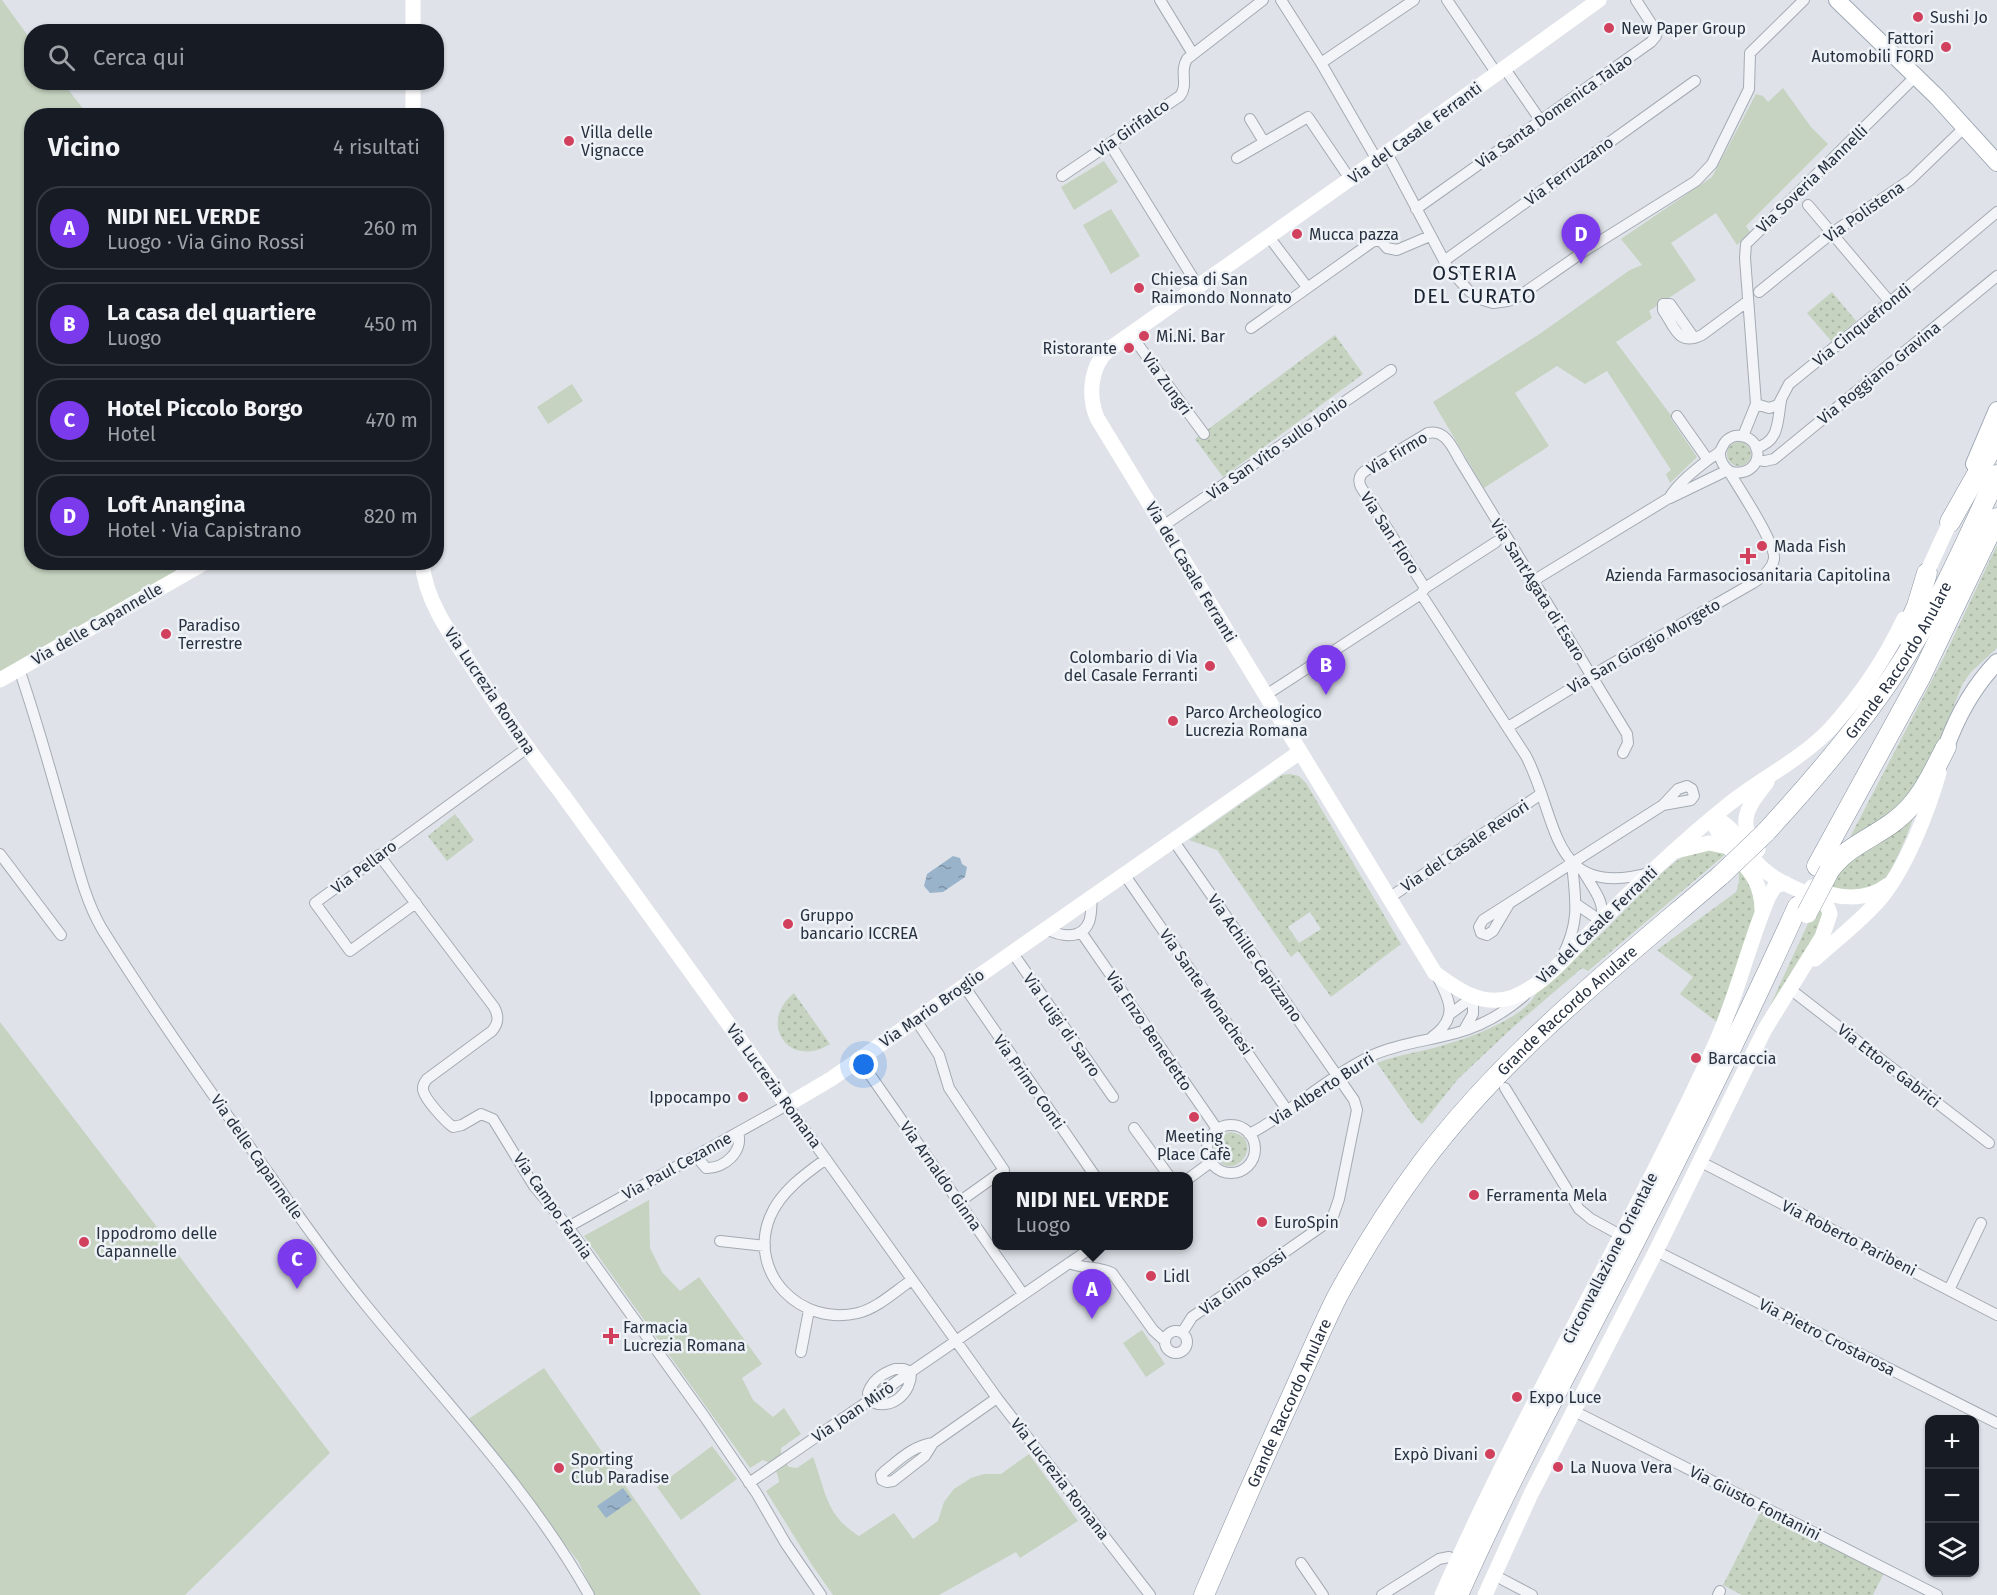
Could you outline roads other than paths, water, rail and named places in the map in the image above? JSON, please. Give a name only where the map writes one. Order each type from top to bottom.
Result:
[{"type":"highway","points":[[1950,522],[1997,439]]},
{"type":"highway","name":"Grande Raccordo Anulare","points":[[1204,1595],[1336,1299],[1368,1243],[1410,1179],[1455,1122],[1529,1044],[1604,975],[1721,875],[1765,833],[1818,775],[1895,673],[1939,597],[1997,475]]},
{"type":"highway","name":"Grande Raccordo Anulare","points":[[1458,1595],[1492,1518],[1629,1237],[1720,1074],[1920,678],[1997,518]]},
{"type":"highway","points":[[1867,713],[1917,606],[1927,573]]},
{"type":"highway","points":[[1823,868],[1894,822],[1913,806],[1946,747]]},
{"type":"main road","points":[[1837,0],[1916,76],[1997,163]]},
{"type":"main road","points":[[1950,522],[1997,410]]},
{"type":"main road","points":[[1946,747],[1964,705],[1997,662]]},
{"type":"street","points":[[413,0],[413,24]]},
{"type":"street","points":[[1160,0],[1192,54],[1263,0]]},
{"type":"street","points":[[1281,0],[1416,209],[1444,261],[1463,286],[1483,300],[1497,303],[1513,299],[1586,249],[1696,181],[1712,164],[1749,89],[1750,52],[1804,0]]},
{"type":"street","points":[[1321,63],[1414,0]]},
{"type":"street","points":[[1448,0],[1541,121]]},
{"type":"street","name":"Via del Casale Ferranti","points":[[1599,0],[1108,350],[1101,358],[1093,378],[1094,408],[1103,429],[1435,973],[1458,990],[1473,997],[1494,1000],[1508,998],[1537,985],[1649,873],[1746,790],[1772,775]]},
{"type":"street","name":"Via Santa Domenica Talao","points":[[1416,209],[1653,40],[1656,36],[1655,28],[1636,0]]},
{"type":"street","name":"Via Girifalco","points":[[1062,176],[1180,96],[1184,88],[1184,66],[1192,54]]},
{"type":"street","name":"Via Soveria Mannelli","points":[[1756,404],[1744,250],[1747,242],[1916,76]]},
{"type":"street","name":"Via Ferruzzano","points":[[1444,261],[1695,81]]},
{"type":"street","points":[[413,90],[413,108]]},
{"type":"street","points":[[1237,158],[1308,117],[1350,179]]},
{"type":"street","points":[[1250,118],[1264,142]]},
{"type":"street","name":"Via Polistena","points":[[1759,292],[1832,233],[1910,180],[1965,127]]},
{"type":"street","points":[[1110,144],[1198,286]]},
{"type":"street","points":[[1808,205],[1890,302]]},
{"type":"street","name":"Via Cinquefrondi","points":[[1781,401],[1789,384],[1997,212]]},
{"type":"street","points":[[1251,328],[1375,240],[1380,240],[1387,249],[1397,250],[1430,236]]},
{"type":"street","points":[[1269,237],[1306,287]]},
{"type":"street","name":"Via Roggiano Gravina","points":[[1757,460],[1774,459],[1997,276]]},
{"type":"street","points":[[1694,338],[1702,335],[1748,301]]},
{"type":"street","name":"Via Zungri","points":[[1131,335],[1204,434]]},
{"type":"street","name":"Via San Vito sullo Jonio","points":[[1163,526],[1391,370]]},
{"type":"street","points":[[1756,448],[1774,436],[1781,401]]},
{"type":"street","points":[[1739,436],[1756,404],[1769,408],[1781,401]]},
{"type":"street","points":[[1677,416],[1708,460]]},
{"type":"street","name":"Via Firmo","points":[[1359,478],[1365,471],[1426,434],[1437,432]]},
{"type":"street","name":"Via Sant'Agata di Esaro","points":[[1437,432],[1445,438],[1627,735],[1628,743],[1623,753]]},
{"type":"street","points":[[1669,498],[1675,489],[1720,452],[1725,442],[1739,436],[1748,438],[1756,448],[1757,460],[1749,470],[1744,491],[1746,501]]},
{"type":"street","points":[[1720,452],[1721,461],[1746,501]]},
{"type":"street","points":[[1533,581],[1669,498],[1728,470],[1738,473],[1749,470]]},
{"type":"street","name":"Via San Floro","points":[[1359,478],[1361,487],[1423,591],[1428,604],[1529,762],[1552,828],[1572,864]]},
{"type":"street","name":"Via San Giorgio Morgeto","points":[[1508,727],[1591,676],[1753,583],[1767,572],[1774,559],[1770,542],[1746,501]]},
{"type":"street","points":[[1892,882],[1868,895],[1847,897],[1817,890],[1792,878],[1769,862],[1754,846],[1745,821],[1751,802],[1772,775],[1825,734],[1866,685],[1892,644],[1950,522]]},
{"type":"street","points":[[1266,694],[1496,542]]},
{"type":"street","name":"Via delle Capannelle","points":[[0,680],[192,570]]},
{"type":"street","name":"Via Lucrezia Romana","points":[[422,570],[429,592],[449,632],[527,748],[570,804],[997,1398],[1150,1595]]},
{"type":"street","name":"Via delle Capannelle","points":[[19,669],[45,750],[88,901],[102,929],[212,1094],[329,1258],[521,1492],[552,1535],[589,1595]]},
{"type":"street","points":[[1800,973],[1871,909],[1892,882],[1909,851],[1929,804],[1946,747]]},
{"type":"street","name":"Via Pellaro","points":[[416,903],[350,951],[315,903],[527,748]]},
{"type":"street","name":"Via Mario Broglio","points":[[787,1105],[916,1020],[1300,752]]},
{"type":"street","points":[[1285,762],[1311,771]]},
{"type":"street","name":"Via del Casale Revori","points":[[1389,898],[1541,794]]},
{"type":"street","points":[[1509,904],[1663,805]]},
{"type":"street","points":[[1712,818],[1716,831],[1755,877],[1761,892],[1762,914]]},
{"type":"street","points":[[1485,1595],[1531,1494],[1701,1162],[1765,1029],[1822,937],[1829,919],[1830,912],[1823,902],[1785,883],[1761,867],[1725,823],[1712,818]]},
{"type":"street","name":"Via Achille Capizzano","points":[[1173,840],[1336,1076]]},
{"type":"street","points":[[1673,852],[1705,844],[1728,847]]},
{"type":"street","points":[[0,854],[62,935]]},
{"type":"street","name":"Via Campo Farnia","points":[[379,855],[494,1007],[498,1019],[492,1031],[426,1080],[423,1092],[453,1127],[462,1125],[481,1114],[491,1117],[534,1186],[568,1227],[704,1416],[821,1595]]},
{"type":"street","points":[[1572,864],[1583,871],[1617,879],[1649,873]]},
{"type":"street","points":[[1557,966],[1574,930],[1576,904],[1572,864]]},
{"type":"street","points":[[1576,904],[1601,921],[1603,912],[1601,903],[1583,871]]},
{"type":"street","name":"Via Sante Monachesi","points":[[1124,874],[1287,1110]]},
{"type":"street","name":"Circonvallazione Orientale","points":[[1442,1595],[1514,1443],[1629,1237],[1716,1044],[1773,888],[1785,883]]},
{"type":"street","points":[[1046,928],[1065,936],[1081,932],[1089,921],[1092,897]]},
{"type":"street","name":"Via Enzo Benedetto","points":[[1081,932],[1217,1130]]},
{"type":"street","name":"Via Luigi di Sarro","points":[[1012,952],[1113,1097]]},
{"type":"street","points":[[1435,973],[1449,1001],[1450,1014]]},
{"type":"street","name":"Via Alberto Burri","points":[[1249,1134],[1336,1076],[1384,1051],[1409,1042],[1464,1030],[1485,1022],[1511,1007],[1537,985]]},
{"type":"street","name":"Via Primo Conti","points":[[964,986],[1092,1172]]},
{"type":"street","name":"Via Ettore Gabrici","points":[[1790,989],[1989,1143]]},
{"type":"street","points":[[1431,1038],[1444,1027],[1450,1014],[1473,997]]},
{"type":"street","points":[[1464,1030],[1473,1016],[1473,997]]},
{"type":"street","points":[[916,1020],[939,1055],[949,1088],[1004,1170],[1001,1172]]},
{"type":"street","name":"Via Arnaldo Ginna","points":[[859,1059],[992,1249]]},
{"type":"street","name":"Via Gino Rossi","points":[[1182,1333],[1192,1317],[1332,1219],[1339,1199],[1357,1110],[1354,1100],[1336,1076]]},
{"type":"street","points":[[1505,1088],[1579,1209],[1591,1220],[1629,1237]]},
{"type":"street","name":"Via Paul Cezanne","points":[[568,1227],[787,1105]]},
{"type":"street","points":[[1224,1126],[1236,1126],[1249,1134],[1255,1149],[1247,1167],[1228,1173],[1211,1162],[1207,1145],[1217,1130],[1224,1126]]},
{"type":"street","points":[[1134,1128],[1166,1172]]},
{"type":"street","points":[[696,1156],[706,1168],[721,1165],[731,1157],[738,1146],[740,1139],[738,1133]]},
{"type":"street","points":[[826,1159],[790,1188],[778,1202],[768,1222],[765,1246],[768,1263],[777,1283],[809,1310],[831,1316],[857,1313],[873,1307],[912,1280]]},
{"type":"street","points":[[1193,1175],[1211,1162]]},
{"type":"street","name":"Via Roberto Paribeni","points":[[1701,1162],[1997,1314]]},
{"type":"street","points":[[959,1202],[992,1179]]},
{"type":"street","points":[[1949,1290],[1981,1223]]},
{"type":"street","points":[[720,1241],[765,1246]]},
{"type":"street","name":"Via Arnaldo Ginna","points":[[992,1250],[1023,1294]]},
{"type":"street","points":[[956,1341],[1087,1250]]},
{"type":"street","name":"Via Pietro Crostarosa","points":[[1656,1251],[1997,1423]]},
{"type":"street","points":[[1069,1263],[1112,1273],[1152,1330],[1165,1341]]},
{"type":"street","points":[[801,1352],[809,1310]]},
{"type":"street","name":"Via Gino Rossi","points":[[1171,1333],[1182,1333],[1187,1345],[1179,1353],[1169,1351],[1165,1341],[1171,1333]]},
{"type":"street","name":"Via Joan Mirò","points":[[749,1483],[956,1341]]},
{"type":"street","points":[[933,1443],[910,1451],[881,1475],[882,1480],[893,1481],[925,1456],[933,1443],[997,1398]]},
{"type":"street","name":"Via Giusto Fontanini","points":[[1574,1411],[1937,1595]]},
{"type":"street","points":[[1382,1595],[1439,1559],[1449,1557],[1458,1560]]},
{"type":"street","points":[[1301,1563],[1323,1595]]},
{"type":"street","points":[[1494,1575],[1532,1595]]},
{"type":"water","points":[[953,856],[960,858],[962,864],[967,867],[965,877],[943,892],[930,893],[924,886],[927,874]]},
{"type":"water","points":[[623,1488],[632,1500],[606,1518],[597,1506]]},
{"type":"place","name":"Sushi Jo","points":[[1918,17]]},
{"type":"place","name":"New Paper Group","points":[[1609,28]]},
{"type":"place","name":"Fattori Automobili FORD","points":[[1946,47]]},
{"type":"place","name":"Villa delle Vignacce","points":[[569,141]]},
{"type":"place","name":"Mucca pazza","points":[[1297,234]]},
{"type":"place","name":"Loft Anangina","points":[[1581,264]]},
{"type":"place","name":"Chiesa di San Raimondo Nonnato","points":[[1139,288]]},
{"type":"place","name":"Mi.Ni. Bar","points":[[1144,336]]},
{"type":"place","name":"Ristorante","points":[[1129,348]]},
{"type":"place","name":"Mada Fish","points":[[1762,546]]},
{"type":"place","name":"Azienda Farmasociosanitaria Capitolina","points":[[1748,556]]},
{"type":"place","name":"Paradiso Terrestre","points":[[166,634]]},
{"type":"place","name":"Colombario di Via del Casale Ferranti","points":[[1210,666]]},
{"type":"place","name":"La casa del quartiere","points":[[1326,695]]},
{"type":"place","name":"Parco Archeologico Lucrezia Romana","points":[[1173,721]]},
{"type":"place","name":"Gruppo bancario ICCREA","points":[[788,924]]},
{"type":"place","name":"Barcaccia","points":[[1696,1058]]},
{"type":"place","name":"Ippocampo","points":[[743,1097]]},
{"type":"place","name":"Meeting Place Cafè","points":[[1194,1117]]},
{"type":"place","name":"Ferramenta Mela","points":[[1474,1195]]},
{"type":"place","name":"EuroSpin","points":[[1262,1222]]},
{"type":"place","name":"Ippodromo delle Capannelle","points":[[84,1242]]},
{"type":"place","name":"Lidl","points":[[1151,1276]]},
{"type":"place","name":"Hotel Piccolo Borgo","points":[[297,1289]]},
{"type":"place","name":"NIDI NEL VERDE","points":[[1092,1319]]},
{"type":"place","name":"Farmacia Lucrezia Romana","points":[[611,1336]]},
{"type":"place","name":"Expo Luce","points":[[1517,1397]]},
{"type":"place","name":"Expò Divani","points":[[1490,1454]]},
{"type":"place","name":"La Nuova Vera","points":[[1558,1467]]},
{"type":"place","name":"Sporting Club Paradise","points":[[559,1468]]},
{"type":"district","name":"OSTERIA DEL CURATO","points":[[1475,284]]}]
